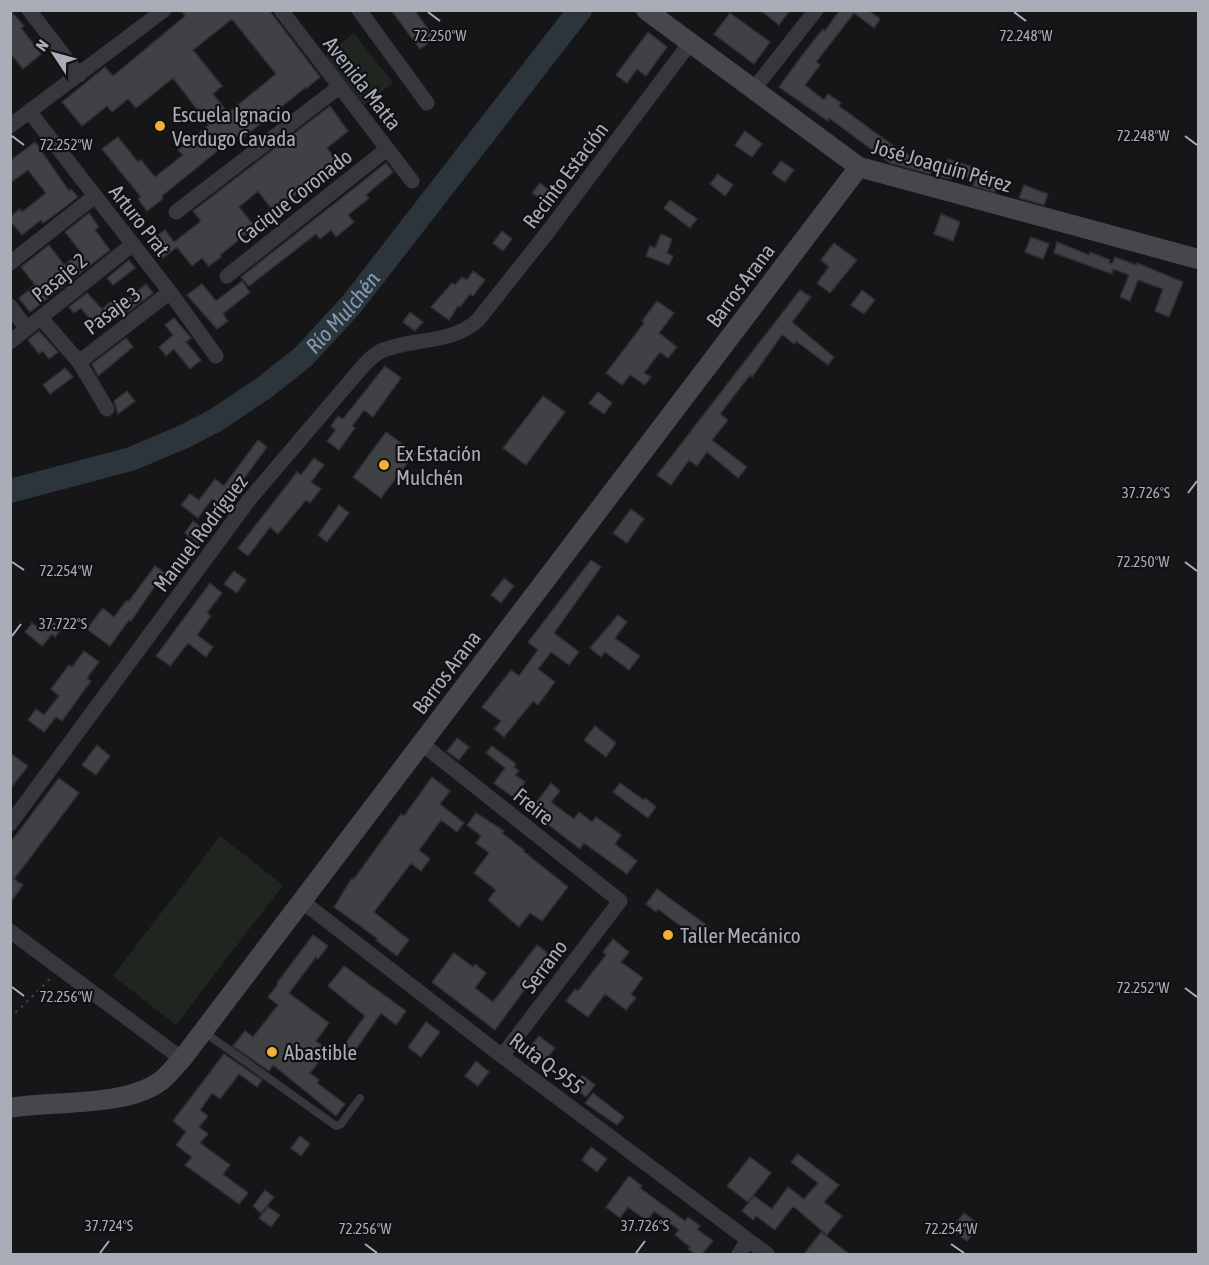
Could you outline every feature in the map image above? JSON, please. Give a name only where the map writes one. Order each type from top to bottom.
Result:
[{"type":"main road","name":"José Joaquín Pérez","points":[[648,12],[859,167],[1198,259]]},
{"type":"main road","name":"Barros Arana","points":[[10,1108],[100,1100],[139,1091],[161,1080],[182,1059],[859,167]]},
{"type":"street","points":[[29,10],[79,75]]},
{"type":"street","points":[[10,126],[164,10]]},
{"type":"street","name":"Avenida Matta","points":[[281,10],[412,182]]},
{"type":"street","name":"Avenida Matta","points":[[359,10],[426,103]]},
{"type":"street","points":[[753,90],[816,10]]},
{"type":"street","name":"Recinto Estación","points":[[470,328],[547,233],[690,43]]},
{"type":"street","points":[[176,212],[339,87]]},
{"type":"street","name":"Arturo Prat","points":[[29,111],[170,292],[216,356]]},
{"type":"street","name":"Cacique Coronado","points":[[227,276],[387,149]]},
{"type":"street","points":[[10,263],[95,196]]},
{"type":"street","name":"Pasaje 2","points":[[10,342],[133,244]]},
{"type":"street","name":"Pasaje 3","points":[[79,362],[170,292]]},
{"type":"street","points":[[10,306],[27,329]]},
{"type":"street","points":[[41,318],[79,362],[107,409]]},
{"type":"street","name":"Manuel Rodríguez","points":[[10,824],[249,501],[363,366],[379,352],[393,347],[455,335],[470,328]]},
{"type":"street","name":"Freire","points":[[422,744],[620,901]]},
{"type":"street","name":"Serrano","points":[[502,1056],[620,901]]},
{"type":"street","name":"Ruta Q-955","points":[[303,902],[502,1056],[767,1254]]},
{"type":"street","points":[[10,931],[182,1059]]},
{"type":"street","points":[[739,1254],[748,1240]]},
{"type":"lane","points":[[203,1031],[336,1126],[341,1125],[360,1098]]},
{"type":"path","points":[[10,1018],[61,969]]},
{"type":"shaded area","points":[[354,33],[393,83],[364,105],[325,56]]},
{"type":"shaded area","points":[[220,836],[283,885],[176,1025],[113,976]]},
{"type":"building","points":[[10,10],[24,26],[21,28],[41,54],[23,69],[10,53]]},
{"type":"building","points":[[181,10],[269,10],[320,77],[243,138],[240,134],[216,152],[147,211],[138,199],[141,197],[102,149],[118,137],[138,162],[141,160],[155,177],[183,155],[178,150],[209,125],[173,78],[136,108],[128,99],[112,112],[107,106],[82,126],[62,102],[105,67],[113,76],[185,16]],"holes":[[[232,19],[276,74],[228,113],[213,94],[222,86],[193,50]]]},
{"type":"building","points":[[391,10],[414,10],[435,38],[420,49]]},
{"type":"building","points":[[760,10],[790,10],[779,25]]},
{"type":"building","points":[[840,10],[868,10],[880,19],[874,28],[854,13],[816,62],[820,65],[805,85],[824,100],[828,94],[841,103],[839,106],[902,152],[934,165],[930,174],[890,163],[829,118],[828,121],[779,87]]},
{"type":"building","points":[[730,13],[770,42],[754,64],[714,34]]},
{"type":"building","points":[[648,32],[667,47],[646,76],[637,69],[627,83],[616,75]]},
{"type":"building","points":[[330,106],[348,131],[327,148],[342,167],[322,182],[318,177],[274,212],[258,191],[239,207],[255,227],[209,266],[202,258],[192,266],[177,247],[163,258],[150,241],[165,230],[174,242],[201,221],[193,211]]},
{"type":"building","points":[[745,131],[762,144],[752,157],[735,145]]},
{"type":"building","points":[[35,142],[69,191],[71,189],[78,197],[43,223],[41,220],[22,235],[10,221],[10,217],[20,209],[22,212],[46,193],[28,170],[10,183],[10,161]]},
{"type":"building","points":[[948,159],[973,167],[969,178],[954,172],[951,179],[941,177]]},
{"type":"building","points":[[781,161],[794,170],[785,182],[772,173]]},
{"type":"building","points":[[386,163],[393,172],[366,195],[369,198],[348,215],[354,222],[336,237],[331,230],[320,239],[316,234],[249,286],[241,277]]},
{"type":"building","points":[[718,174],[733,185],[725,196],[710,184]]},
{"type":"building","points":[[977,175],[998,183],[995,192],[973,186]]},
{"type":"building","points":[[540,183],[554,194],[547,203],[532,193]]},
{"type":"building","points":[[1024,185],[1048,194],[1044,205],[1019,198]]},
{"type":"building","points":[[670,200],[697,219],[690,228],[664,208]]},
{"type":"building","points":[[89,213],[99,227],[95,230],[110,250],[30,312],[19,298],[35,285],[21,267],[49,245],[64,265],[81,252],[65,232]]},
{"type":"building","points":[[941,214],[960,222],[953,241],[934,234]]},
{"type":"building","points":[[502,231],[512,239],[503,251],[493,243]]},
{"type":"building","points":[[661,234],[672,239],[667,253],[673,256],[669,265],[646,256],[650,246],[655,248]]},
{"type":"building","points":[[1031,237],[1049,244],[1043,259],[1025,252]]},
{"type":"building","points":[[1057,242],[1089,255],[1090,252],[1110,260],[1109,263],[1112,264],[1115,257],[1136,265],[1137,263],[1183,282],[1169,317],[1155,311],[1163,289],[1138,280],[1130,301],[1120,297],[1129,275],[1113,269],[1112,274],[1054,253]]},
{"type":"building","points":[[834,243],[857,260],[830,293],[817,283],[829,267],[821,260]]},
{"type":"building","points":[[129,260],[135,268],[113,285],[107,278]]},
{"type":"building","points":[[473,271],[485,280],[473,296],[470,294],[460,307],[458,306],[449,320],[431,307],[452,283],[455,285],[462,277],[467,280]]},
{"type":"building","points":[[242,281],[250,292],[223,314],[228,321],[217,329],[187,295],[202,284],[216,301]]},
{"type":"building","points":[[146,284],[153,293],[128,312],[121,304]]},
{"type":"building","points":[[800,290],[811,297],[792,322],[834,357],[828,365],[796,341],[794,344],[783,335],[781,336],[752,377],[750,375],[720,414],[728,420],[712,440],[747,467],[738,478],[707,452],[697,466],[689,460],[671,485],[657,475]]},
{"type":"building","points":[[862,290],[875,300],[864,314],[851,305]]},
{"type":"building","points":[[87,293],[102,309],[112,301],[120,312],[98,329],[81,308],[74,313],[69,307]]},
{"type":"building","points":[[657,301],[674,313],[659,333],[677,347],[668,358],[660,352],[644,373],[651,377],[645,385],[630,375],[622,385],[606,373],[644,323],[642,321]]},
{"type":"building","points":[[410,312],[423,322],[415,331],[403,322]]},
{"type":"building","points":[[174,318],[191,338],[186,342],[201,360],[190,369],[174,349],[166,356],[159,347],[173,335],[165,325]]},
{"type":"building","points":[[39,331],[58,352],[49,359],[43,351],[39,354],[28,340]]},
{"type":"building","points":[[126,338],[133,347],[98,376],[92,364]]},
{"type":"building","points":[[385,366],[401,378],[373,417],[364,410],[352,426],[355,428],[339,450],[327,441],[336,430],[331,426],[338,416],[343,419]]},
{"type":"building","points":[[65,368],[73,377],[50,394],[43,385]]},
{"type":"building","points":[[127,391],[135,401],[118,414],[114,401]]},
{"type":"building","points":[[598,392],[612,403],[604,414],[589,403]]},
{"type":"building","points":[[543,396],[565,412],[526,465],[503,448]]},
{"type":"building","name":"Ex Estación Mulchén","points":[[386,432],[415,453],[381,498],[353,477]]},
{"type":"building","points":[[258,440],[267,447],[223,507],[212,499],[198,518],[181,505],[190,494],[199,500],[215,479],[224,486]]},
{"type":"building","points":[[314,458],[324,465],[311,482],[321,489],[310,503],[306,500],[278,534],[270,527],[248,556],[238,548],[297,472],[301,475]]},
{"type":"building","points":[[339,505],[349,513],[327,542],[318,535]]},
{"type":"building","points":[[631,509],[644,519],[627,543],[613,533]]},
{"type":"building","points":[[193,521],[206,531],[198,543],[185,533]]},
{"type":"building","points":[[591,560],[601,567],[554,633],[579,652],[569,665],[551,652],[538,669],[555,682],[538,705],[533,701],[504,737],[494,729],[501,721],[482,707],[511,670],[519,676],[538,650],[528,642]]},
{"type":"building","points":[[155,566],[170,577],[162,587],[157,583],[131,621],[129,620],[110,646],[87,629],[103,608],[114,617]]},
{"type":"building","points":[[234,571],[246,580],[237,593],[224,584]]},
{"type":"building","points":[[504,578],[514,586],[501,603],[491,595]]},
{"type":"building","points":[[210,583],[222,593],[207,613],[211,616],[197,635],[213,647],[206,657],[188,643],[170,666],[156,656]]},
{"type":"building","points":[[618,615],[627,622],[615,638],[640,656],[629,670],[605,652],[601,657],[590,648]]},
{"type":"building","points":[[51,620],[61,629],[55,637],[52,634],[42,646],[25,632],[32,623],[41,630]]},
{"type":"building","points":[[84,651],[99,662],[87,678],[91,681],[62,721],[56,717],[44,732],[28,720],[36,709],[44,715],[59,696],[51,689],[69,665],[72,667]]},
{"type":"building","points":[[595,726],[616,743],[606,757],[584,740]]},
{"type":"building","points":[[457,738],[469,747],[459,760],[447,751]]},
{"type":"building","points":[[97,745],[110,756],[96,775],[82,765]]},
{"type":"building","points":[[492,746],[516,764],[514,767],[519,771],[515,775],[525,782],[513,797],[494,783],[505,768],[486,753]]},
{"type":"building","points":[[10,753],[28,766],[10,789]]},
{"type":"building","points":[[432,777],[450,791],[440,804],[464,823],[457,832],[441,820],[419,850],[430,859],[421,871],[411,863],[374,912],[409,940],[397,956],[334,907],[352,878],[354,879],[401,814],[404,816]]},
{"type":"building","points":[[59,778],[79,793],[14,879],[23,885],[10,903],[10,843]]},
{"type":"building","points":[[551,783],[560,791],[551,802],[574,819],[579,812],[592,822],[596,817],[621,835],[615,844],[637,861],[627,874],[584,843],[580,849],[541,819],[546,813],[535,804]]},
{"type":"building","points":[[620,783],[656,807],[648,818],[613,792]]},
{"type":"building","points":[[476,813],[504,831],[502,833],[568,887],[542,921],[530,913],[519,927],[488,900],[496,890],[474,873],[489,853],[476,843],[481,836],[467,825]]},
{"type":"building","points":[[657,889],[709,927],[699,940],[658,909],[656,912],[646,904]]},
{"type":"building","points":[[313,935],[328,946],[318,959],[316,957],[289,993],[329,1023],[316,1041],[328,1050],[310,1073],[319,1080],[317,1083],[345,1104],[336,1116],[273,1065],[269,1071],[233,1046],[245,1031],[253,1037],[278,1005],[268,997]]},
{"type":"building","points":[[613,939],[629,952],[621,962],[643,978],[631,994],[636,998],[626,1010],[605,994],[588,1017],[566,1001],[575,989],[578,991],[606,955],[603,952]]},
{"type":"building","points":[[537,945],[550,955],[495,1030],[432,982],[454,953],[473,967],[475,964],[486,973],[475,988],[493,1002]]},
{"type":"building","points":[[344,966],[406,1011],[396,1025],[381,1013],[354,1052],[344,1045],[365,1016],[328,986]]},
{"type":"building","points":[[426,1022],[440,1032],[421,1057],[408,1047]]},
{"type":"building","points":[[539,1036],[555,1048],[546,1060],[530,1047]]},
{"type":"building","points":[[224,1054],[262,1080],[257,1087],[239,1074],[220,1099],[212,1093],[200,1110],[208,1116],[199,1127],[208,1134],[200,1143],[230,1165],[223,1174],[248,1193],[239,1204],[185,1165],[192,1157],[176,1145],[186,1132],[173,1121]]},
{"type":"building","points":[[476,1061],[489,1072],[478,1086],[465,1076]]},
{"type":"building","points":[[582,1075],[595,1085],[586,1097],[573,1087]]},
{"type":"building","points":[[593,1093],[624,1117],[617,1125],[585,1103]]},
{"type":"building","points":[[300,1136],[310,1144],[301,1156],[291,1148]]},
{"type":"building","points":[[591,1147],[607,1159],[597,1172],[582,1160]]},
{"type":"building","points":[[798,1154],[839,1185],[824,1202],[842,1216],[827,1235],[793,1206],[775,1230],[756,1216],[753,1220],[742,1211],[754,1196],[772,1209],[788,1187],[804,1199],[818,1183],[791,1162]]},
{"type":"building","points":[[750,1157],[771,1173],[748,1202],[727,1186]]},
{"type":"building","points":[[629,1176],[642,1186],[640,1188],[685,1221],[688,1217],[700,1226],[697,1229],[713,1241],[702,1254],[695,1254],[688,1249],[690,1247],[675,1235],[679,1230],[654,1211],[647,1221],[628,1207],[620,1218],[606,1207]]},
{"type":"building","points":[[265,1190],[274,1197],[261,1213],[253,1206]]},
{"type":"building","points":[[268,1207],[280,1215],[271,1227],[259,1218]]},
{"type":"building","points":[[964,1213],[979,1225],[967,1241],[951,1230]]},
{"type":"building","points":[[821,1232],[849,1254],[804,1254]]},
{"type":"waterway","name":"Río Mulchén","points":[[10,491],[131,459],[183,437],[216,420],[265,387],[303,357],[351,305],[580,10]]},
{"type":"place","name":"Escuela Ignacio Verdugo Cavada","points":[[160,126]]},
{"type":"place","name":"Ex Estación Mulchén","points":[[384,465]]},
{"type":"place","name":"Taller Mecánico","points":[[668,935]]},
{"type":"place","name":"Abastible","points":[[272,1052]]}]
